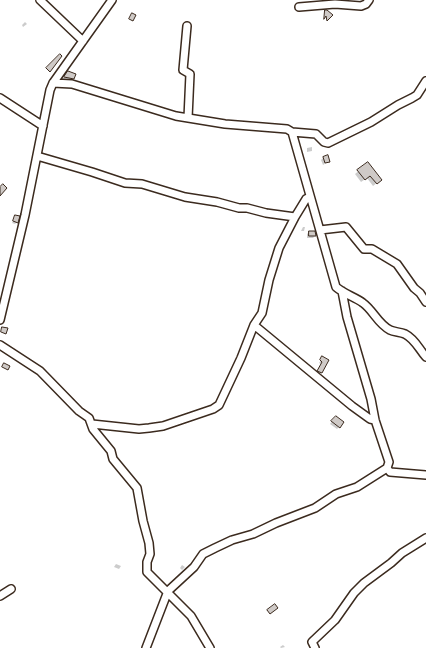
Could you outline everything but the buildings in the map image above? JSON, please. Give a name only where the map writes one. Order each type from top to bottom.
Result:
[{"type":"street","points":[[40,0],[83,41]]},
{"type":"street","points":[[0,320],[25,216],[50,90],[53,82],[112,0]]},
{"type":"street","points":[[299,8],[309,3],[361,6],[366,4],[369,0]]},
{"type":"street","points":[[187,26],[183,70],[190,74],[188,118]]},
{"type":"street","points":[[53,82],[72,84],[176,116],[225,124],[287,129],[292,132],[316,134],[324,142],[328,143],[371,122],[412,98],[417,94],[426,81]]},
{"type":"street","points":[[0,98],[43,126]]},
{"type":"street","points":[[292,132],[336,287],[364,304],[389,330],[405,334],[416,342],[426,357]]},
{"type":"street","points":[[37,156],[125,183],[142,184],[184,196],[239,208],[295,216]]},
{"type":"street","points":[[92,424],[139,429],[163,426],[213,409],[219,405],[241,358],[254,325],[262,313],[269,280],[279,248],[295,216],[306,199],[310,197]]},
{"type":"street","points":[[320,230],[346,226],[364,249],[372,249],[397,264],[426,302]]},
{"type":"street","points":[[146,648],[168,591],[194,567],[203,554],[315,508],[336,494],[356,486],[387,468],[389,462],[375,420],[371,399],[346,317],[342,291]]},
{"type":"street","points":[[254,325],[352,406],[370,419],[375,420]]},
{"type":"street","points":[[0,345],[40,371],[79,411],[89,418],[93,429],[111,451],[113,459],[137,488],[149,543],[150,554],[147,562],[147,572],[168,591],[191,616],[210,648]]},
{"type":"street","points":[[387,468],[390,472],[426,475]]},
{"type":"street","points":[[315,648],[312,642],[334,620],[359,588],[402,553],[426,538]]},
{"type":"street","points":[[0,596],[12,589]]}]
